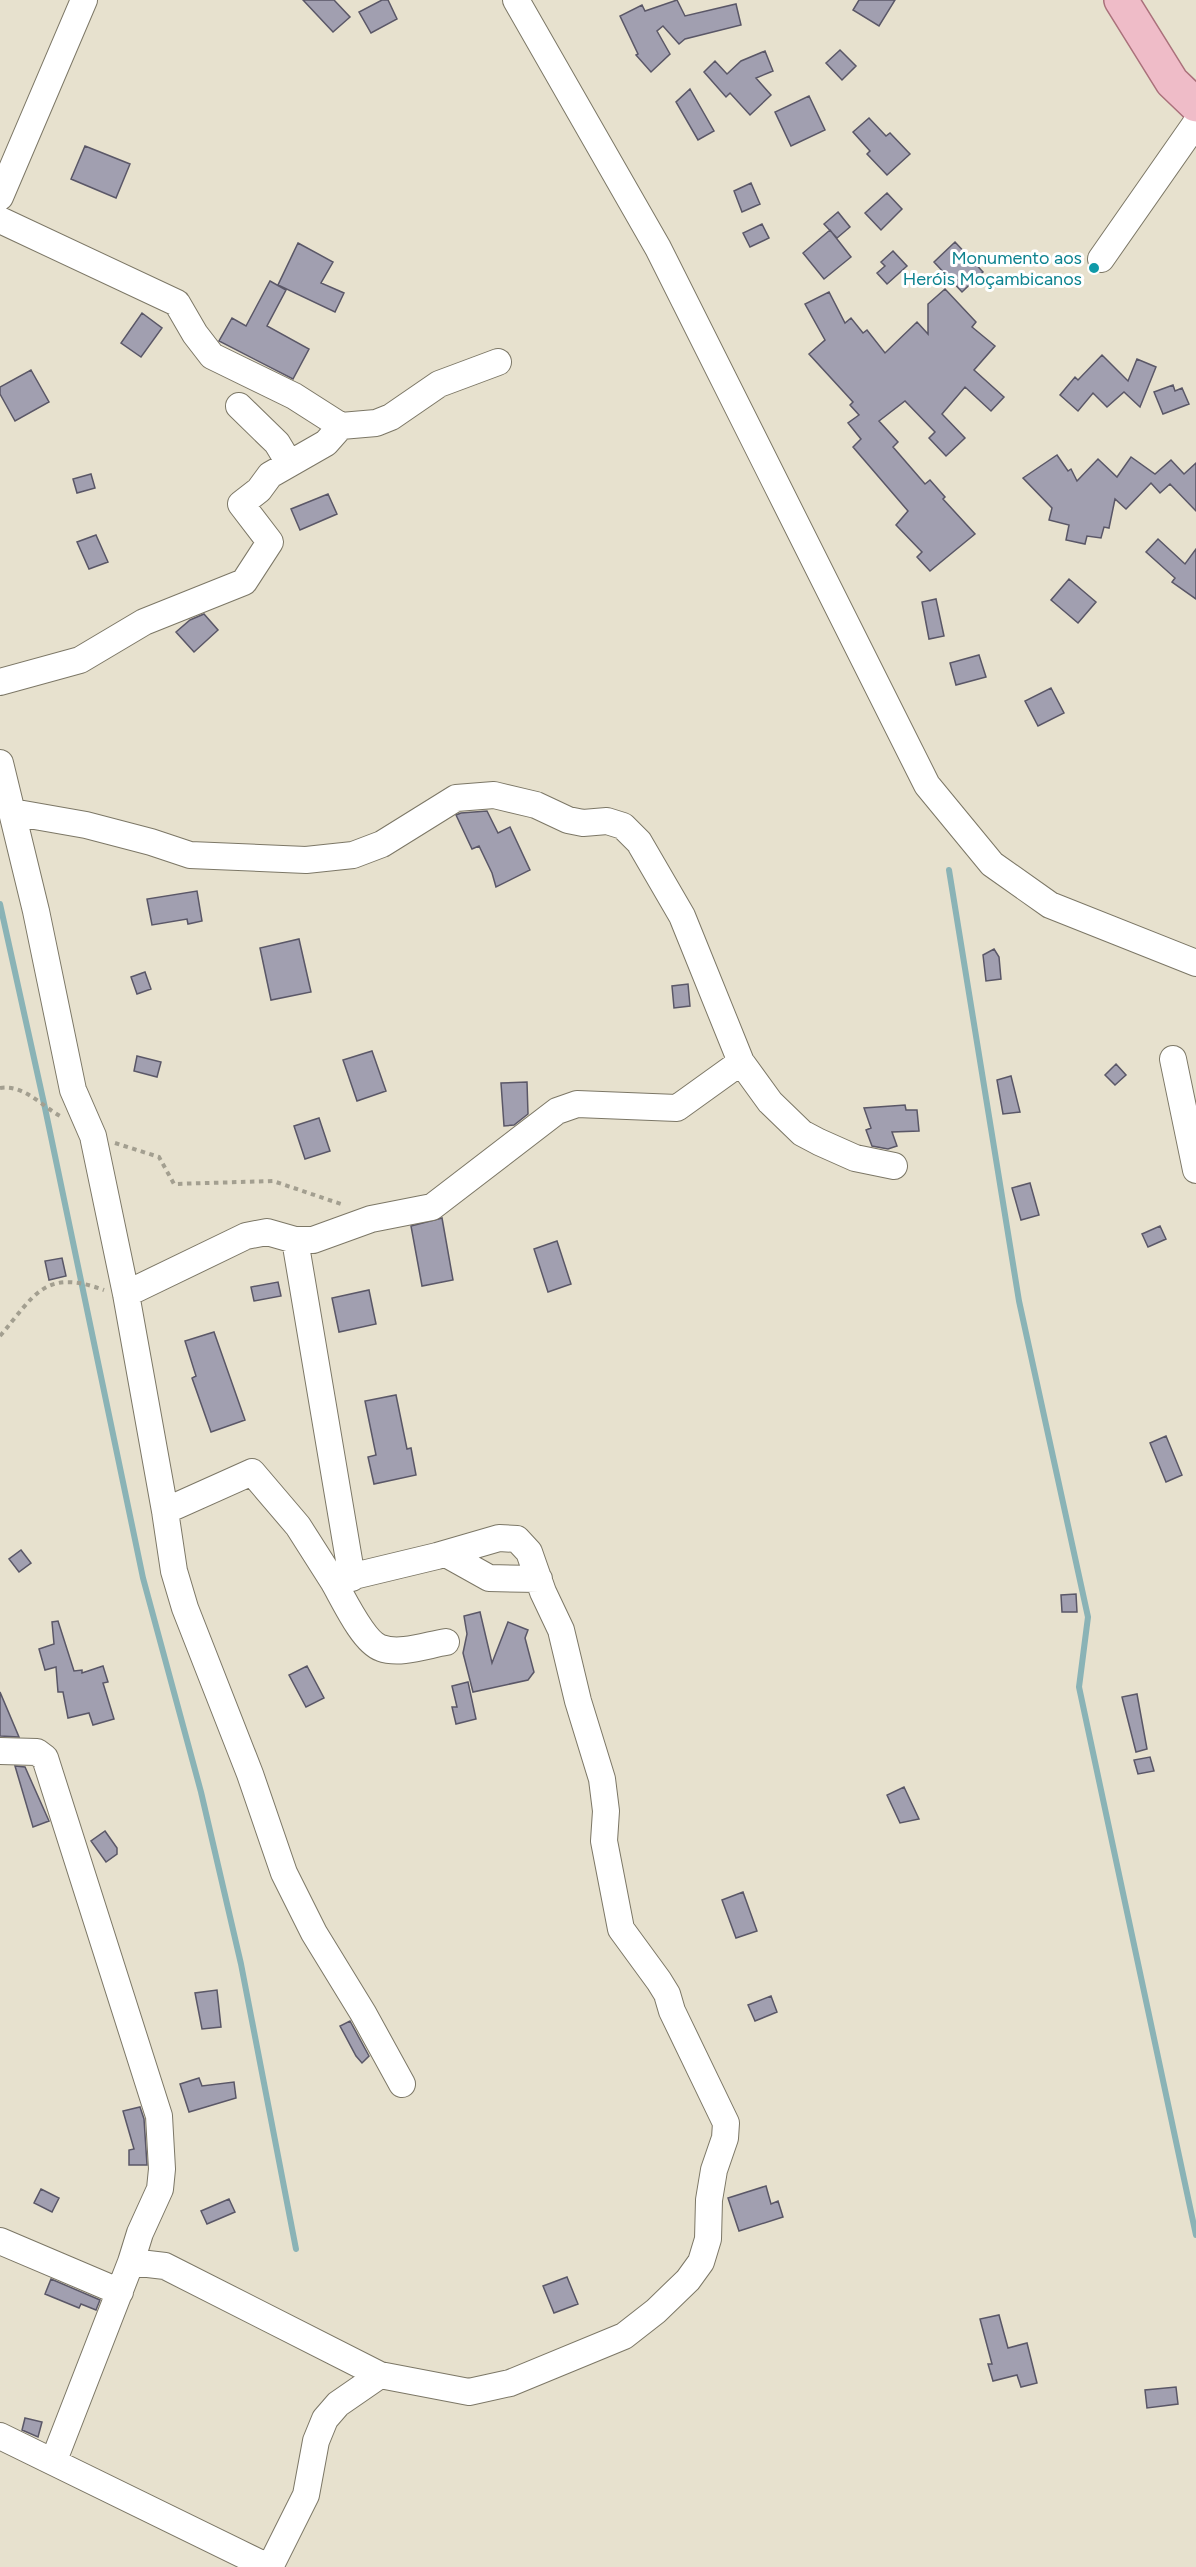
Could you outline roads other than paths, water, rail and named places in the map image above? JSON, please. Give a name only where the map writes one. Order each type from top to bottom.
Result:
[{"type":"main road","points":[[1121,0],[1172,82],[1196,105]]},
{"type":"street","points":[[0,197],[84,0]]},
{"type":"street","points":[[516,0],[658,248],[927,785],[992,864],[1050,905],[1196,963]]},
{"type":"street","points":[[1101,259],[1196,123]]},
{"type":"street","points":[[0,220],[177,303],[195,334],[212,356],[294,396],[341,426],[375,423],[391,417],[439,384],[498,362]]},
{"type":"street","points":[[239,406],[277,444],[289,463]]},
{"type":"street","points":[[0,682],[80,660],[144,622],[244,582],[270,542],[241,504],[258,490],[270,475],[326,443],[341,426]]},
{"type":"street","points":[[0,763],[36,911],[73,1090],[93,1136],[126,1294],[174,1571],[250,1774],[284,1873],[314,1933],[363,2013],[402,2084]]},
{"type":"street","points":[[12,812],[86,825],[190,855],[306,860],[353,855],[382,844],[456,798],[494,795],[536,805],[568,820],[583,823],[607,821],[623,826],[639,842],[682,916],[741,1062],[770,1102],[802,1133],[855,1158],[894,1166]]},
{"type":"street","points":[[1173,1059],[1196,1170]]},
{"type":"street","points":[[126,1294],[246,1236],[267,1232],[295,1240],[313,1240],[382,1217],[432,1207],[557,1111],[577,1104],[677,1108],[741,1062]]},
{"type":"street","points":[[295,1240],[343,1580]]},
{"type":"street","points":[[165,1511],[252,1472],[343,1580],[371,1642],[382,1649],[399,1650],[446,1642]]},
{"type":"street","points":[[131,2262],[165,2266],[380,2375],[469,2392],[510,2383],[624,2336],[656,2311],[688,2280],[701,2262],[708,2240],[709,2200],[714,2170],[725,2138],[726,2124],[672,2011],[667,1994],[621,1929],[604,1841],[606,1811],[602,1779],[578,1701],[561,1630],[529,1552],[516,1539],[499,1538],[343,1580]]},
{"type":"street","points":[[446,1554],[489,1578],[539,1579]]},
{"type":"street","points":[[0,1751],[38,1752],[45,1758],[159,2116],[161,2182],[54,2460]]},
{"type":"street","points":[[140,2233],[165,2266]]},
{"type":"street","points":[[0,2241],[120,2292]]},
{"type":"street","points":[[0,2436],[54,2460],[269,2567],[306,2495],[316,2441],[325,2419],[338,2404],[380,2375]]},
{"type":"waterway","points":[[949,870],[1019,1301],[1088,1617],[1079,1687],[1196,2235]]},
{"type":"waterway","points":[[0,904],[143,1578],[201,1792],[241,1964],[296,2249]]},
{"type":"place","name":"Monumento aos Heróis Moçambicanos","points":[[1094,268]]}]
